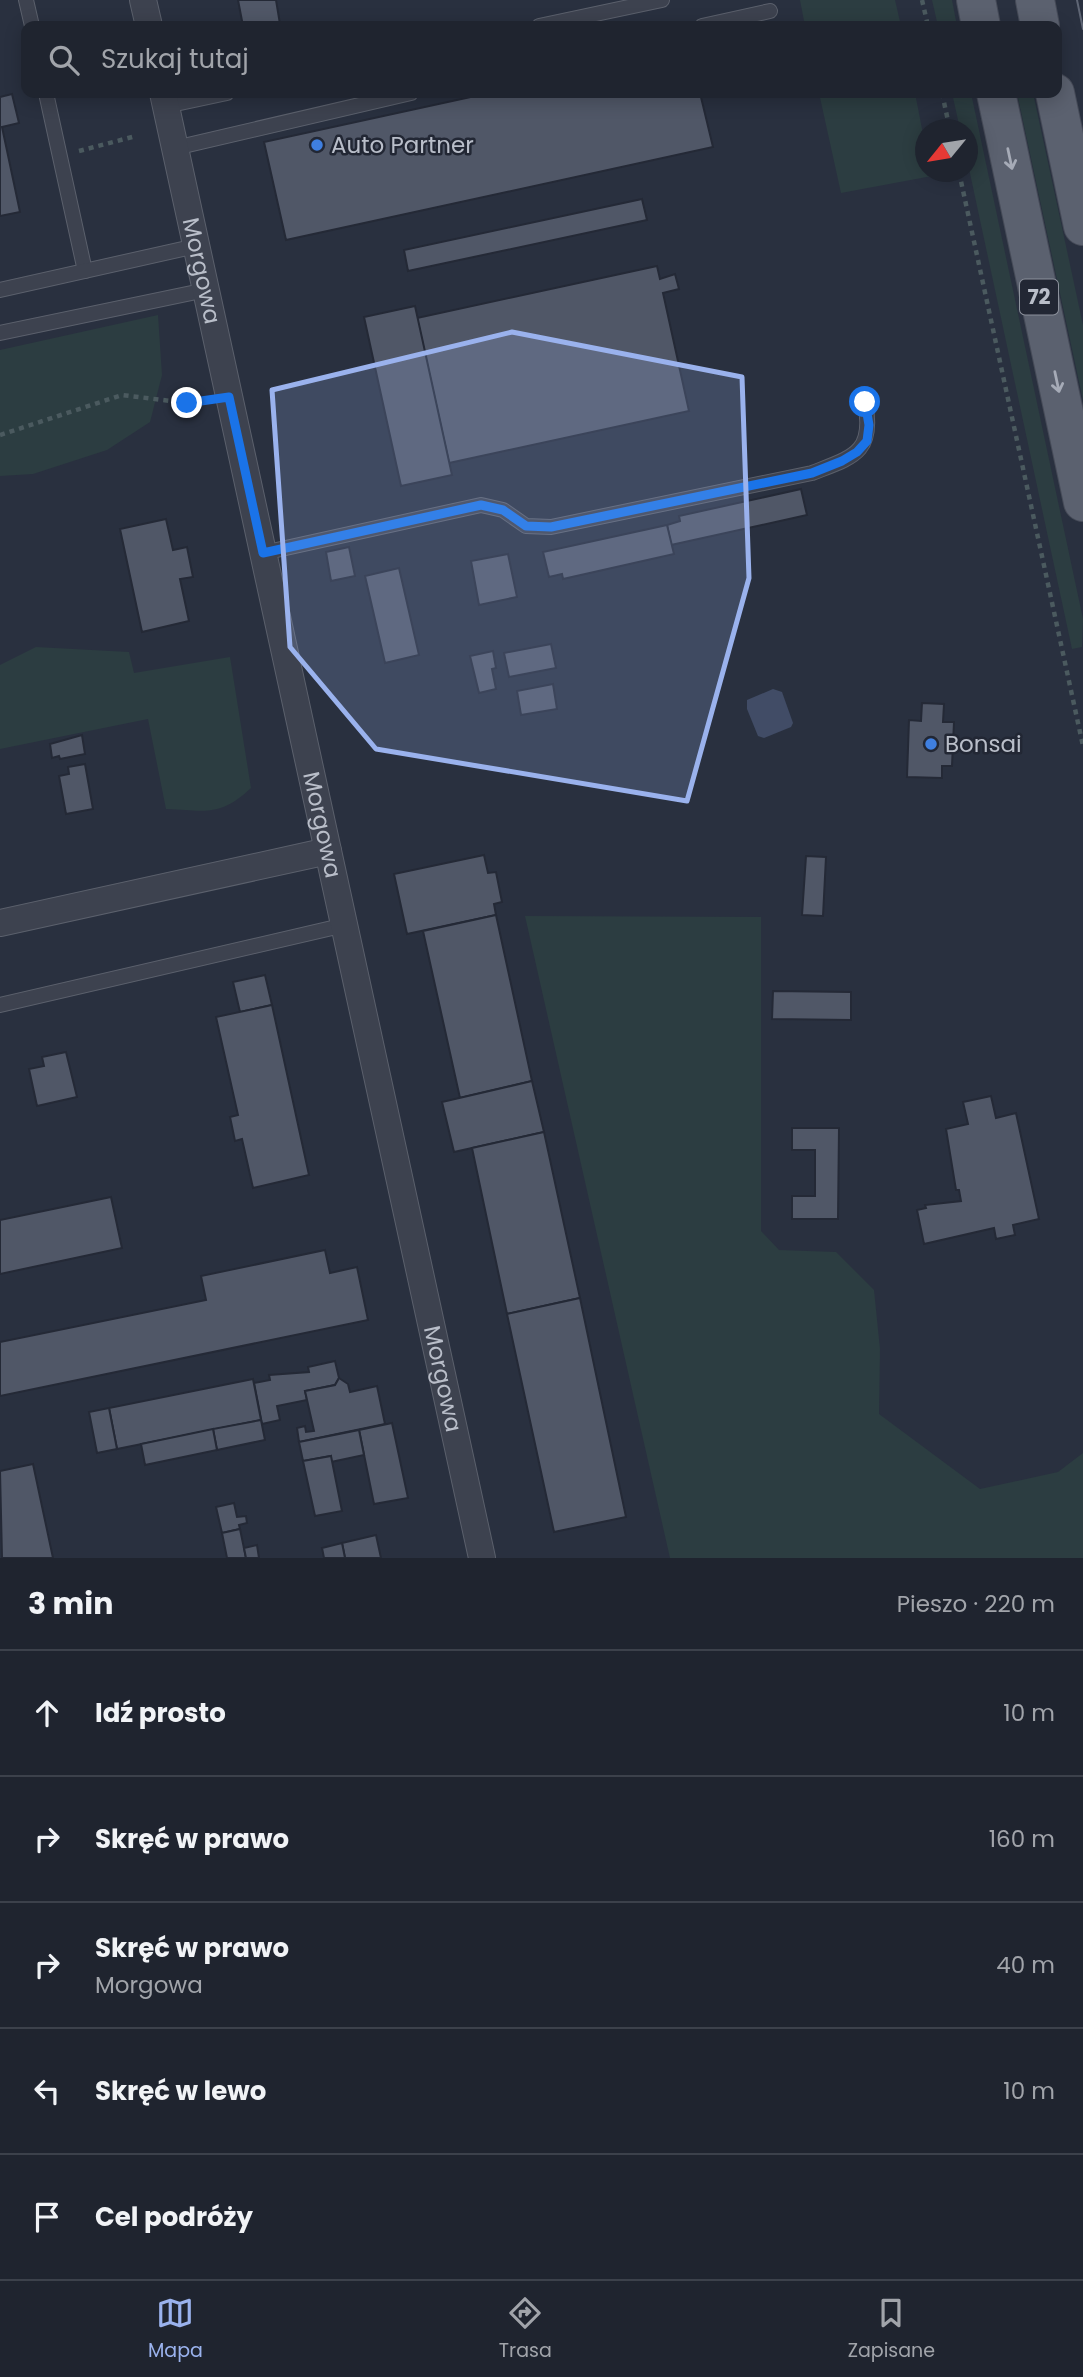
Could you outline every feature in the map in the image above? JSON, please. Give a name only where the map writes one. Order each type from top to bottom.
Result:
[{"type":"main road","points":[[976,0],[980,21]]},
{"type":"main road","points":[[1035,0],[1039,21]]},
{"type":"main road","name":"72","points":[[997,98],[1083,502]]},
{"type":"main road","points":[[1056,98],[1083,226]]},
{"type":"street","points":[[143,0],[148,21]]},
{"type":"street","name":"Morgowa","points":[[164,99],[482,1558]]},
{"type":"street","points":[[0,923],[328,850]]},
{"type":"lane","points":[[26,0],[31,21]]},
{"type":"lane","points":[[563,21],[662,0]]},
{"type":"lane","points":[[725,21],[770,11]]},
{"type":"lane","points":[[47,98],[85,271]]},
{"type":"lane","points":[[175,148],[390,98]]},
{"type":"lane","points":[[0,290],[196,246]]},
{"type":"lane","points":[[0,333],[206,290]]},
{"type":"lane","points":[[263,553],[481,505],[503,510],[526,526],[551,527],[812,473],[857,452],[867,441],[869,425],[865,402]]},
{"type":"lane","points":[[0,1005],[345,925]]},
{"type":"path","points":[[922,0],[927,21]]},
{"type":"path","points":[[943,98],[948,119]]},
{"type":"path","points":[[60,156],[136,136]]},
{"type":"path","points":[[961,182],[1083,746]]},
{"type":"path","points":[[0,435],[122,395],[187,403],[229,397]]},
{"type":"highlighted area","points":[[512,332],[742,377],[749,578],[687,801],[376,749],[290,647],[272,390]]},
{"type":"shaded area","points":[[800,0],[895,0],[900,21],[804,21]]},
{"type":"shaded area","points":[[932,0],[952,0],[956,21],[937,21]]},
{"type":"shaded area","points":[[820,98],[916,98],[920,119],[915,119],[915,179],[841,193]]},
{"type":"shaded area","points":[[953,98],[972,98],[977,119],[958,119]]},
{"type":"shaded area","points":[[1018,98],[1034,98],[1083,325],[1083,400]]},
{"type":"shaded area","points":[[978,126],[1083,619],[1082,647],[1072,649],[972,182],[978,182]]},
{"type":"shaded area","points":[[158,315],[162,375],[150,422],[107,450],[33,474],[0,476],[0,350]]},
{"type":"shaded area","points":[[36,647],[129,652],[134,673],[230,657],[251,788],[240,798],[220,808],[202,811],[166,809],[148,719],[0,749],[0,665]]},
{"type":"shaded area","points":[[525,916],[761,917],[761,1231],[779,1250],[836,1252],[874,1290],[880,1349],[879,1414],[980,1489],[1058,1472],[1083,1453],[1083,1558],[670,1558]]},
{"type":"water","points":[[773,689],[782,692],[793,723],[791,727],[764,738],[758,736],[747,709],[747,700]]},
{"type":"building","points":[[238,0],[276,0],[280,21],[242,21]]},
{"type":"building","points":[[12,94],[19,123],[2,127],[20,212],[0,216],[0,97]]},
{"type":"building","points":[[466,98],[701,98],[713,147],[286,240],[264,142]]},
{"type":"building","points":[[642,199],[647,220],[408,271],[404,250]]},
{"type":"building","points":[[657,266],[660,279],[675,274],[679,289],[663,293],[689,411],[449,463],[417,318]]},
{"type":"building","points":[[415,306],[452,475],[401,486],[364,317]]},
{"type":"building","points":[[801,489],[807,515],[671,545],[667,525],[680,521],[679,516]]},
{"type":"building","points":[[166,519],[173,550],[187,547],[193,577],[180,579],[189,621],[142,632],[120,529]]},
{"type":"building","points":[[667,525],[674,554],[563,579],[562,574],[549,577],[543,552]]},
{"type":"building","points":[[349,547],[355,576],[331,581],[326,552]]},
{"type":"building","points":[[508,554],[517,597],[479,605],[471,561]]},
{"type":"building","points":[[399,568],[419,655],[385,663],[365,576]]},
{"type":"building","points":[[551,644],[556,668],[509,677],[504,653]]},
{"type":"building","points":[[493,651],[496,668],[492,669],[496,689],[479,693],[470,656]]},
{"type":"building","points":[[553,684],[557,709],[521,715],[517,691]]},
{"type":"building","points":[[922,703],[944,704],[943,722],[954,722],[952,766],[942,766],[942,778],[907,777],[909,720],[921,721]]},
{"type":"building","points":[[82,735],[85,754],[52,758],[50,744]]},
{"type":"building","points":[[85,764],[93,809],[66,814],[59,776],[69,774],[68,767]]},
{"type":"building","points":[[484,855],[488,873],[496,872],[502,902],[494,904],[496,915],[407,934],[394,874]]},
{"type":"building","points":[[806,856],[826,857],[823,916],[802,915]]},
{"type":"building","points":[[496,915],[532,1081],[460,1098],[423,931]]},
{"type":"building","points":[[265,975],[272,1005],[240,1012],[233,982]]},
{"type":"building","points":[[773,991],[851,992],[851,1020],[772,1019]]},
{"type":"building","points":[[272,1005],[309,1175],[253,1188],[242,1139],[235,1141],[230,1117],[238,1115],[216,1017]]},
{"type":"building","points":[[66,1052],[77,1097],[37,1106],[29,1069],[44,1066],[42,1057]]},
{"type":"building","points":[[532,1081],[544,1132],[454,1152],[442,1102]]},
{"type":"building","points":[[991,1096],[996,1118],[1016,1113],[1039,1219],[1013,1225],[1015,1235],[996,1239],[994,1228],[924,1244],[917,1210],[926,1208],[925,1205],[961,1201],[959,1190],[956,1190],[946,1129],[968,1124],[963,1102]]},
{"type":"building","points":[[792,1128],[839,1128],[838,1219],[792,1219],[792,1196],[815,1196],[815,1150],[792,1150]]},
{"type":"building","points":[[544,1132],[580,1298],[507,1314],[472,1148]]},
{"type":"building","points":[[111,1197],[122,1248],[0,1274],[0,1220]]},
{"type":"building","points":[[325,1250],[330,1273],[357,1267],[368,1320],[0,1396],[0,1342],[206,1300],[201,1276]]},
{"type":"building","points":[[580,1298],[626,1517],[554,1532],[507,1314]]},
{"type":"building","points":[[335,1361],[339,1378],[335,1385],[305,1391],[307,1400],[277,1406],[280,1420],[262,1424],[254,1383],[270,1380],[269,1375],[309,1372],[308,1367]]},
{"type":"building","points":[[339,1378],[348,1384],[350,1392],[377,1386],[385,1424],[299,1442],[297,1428],[305,1426],[306,1432],[314,1431],[305,1391],[335,1385]]},
{"type":"building","points":[[253,1379],[261,1420],[117,1449],[109,1408]]},
{"type":"building","points":[[109,1408],[117,1449],[97,1453],[89,1412]]},
{"type":"building","points":[[261,1420],[265,1440],[217,1450],[213,1429]]},
{"type":"building","points":[[392,1423],[408,1498],[374,1504],[359,1430]]},
{"type":"building","points":[[213,1429],[217,1450],[145,1465],[141,1444]]},
{"type":"building","points":[[359,1430],[364,1455],[331,1462],[331,1456],[303,1461],[299,1442]]},
{"type":"building","points":[[331,1456],[342,1511],[315,1516],[303,1461]]},
{"type":"building","points":[[33,1464],[53,1558],[2,1558],[0,1471]]},
{"type":"building","points":[[234,1503],[237,1517],[246,1516],[247,1523],[239,1525],[240,1529],[222,1533],[216,1507]]},
{"type":"building","points":[[240,1529],[246,1558],[227,1558],[222,1533]]},
{"type":"building","points":[[376,1535],[381,1558],[345,1558],[342,1543]]},
{"type":"building","points":[[342,1543],[345,1558],[324,1558],[322,1548]]},
{"type":"building","points":[[257,1545],[259,1558],[246,1558],[244,1548]]},
{"type":"tram line","points":[[1077,0],[1083,29]]},
{"type":"place","name":"Auto Partner","points":[[317,145]]},
{"type":"place","name":"Bonsai","points":[[931,744]]},
{"type":"route","points":[[187,403],[229,397],[263,553],[481,505],[503,510],[526,526],[551,527],[812,473],[842,461],[857,452],[867,441],[869,425],[865,402]]}]
